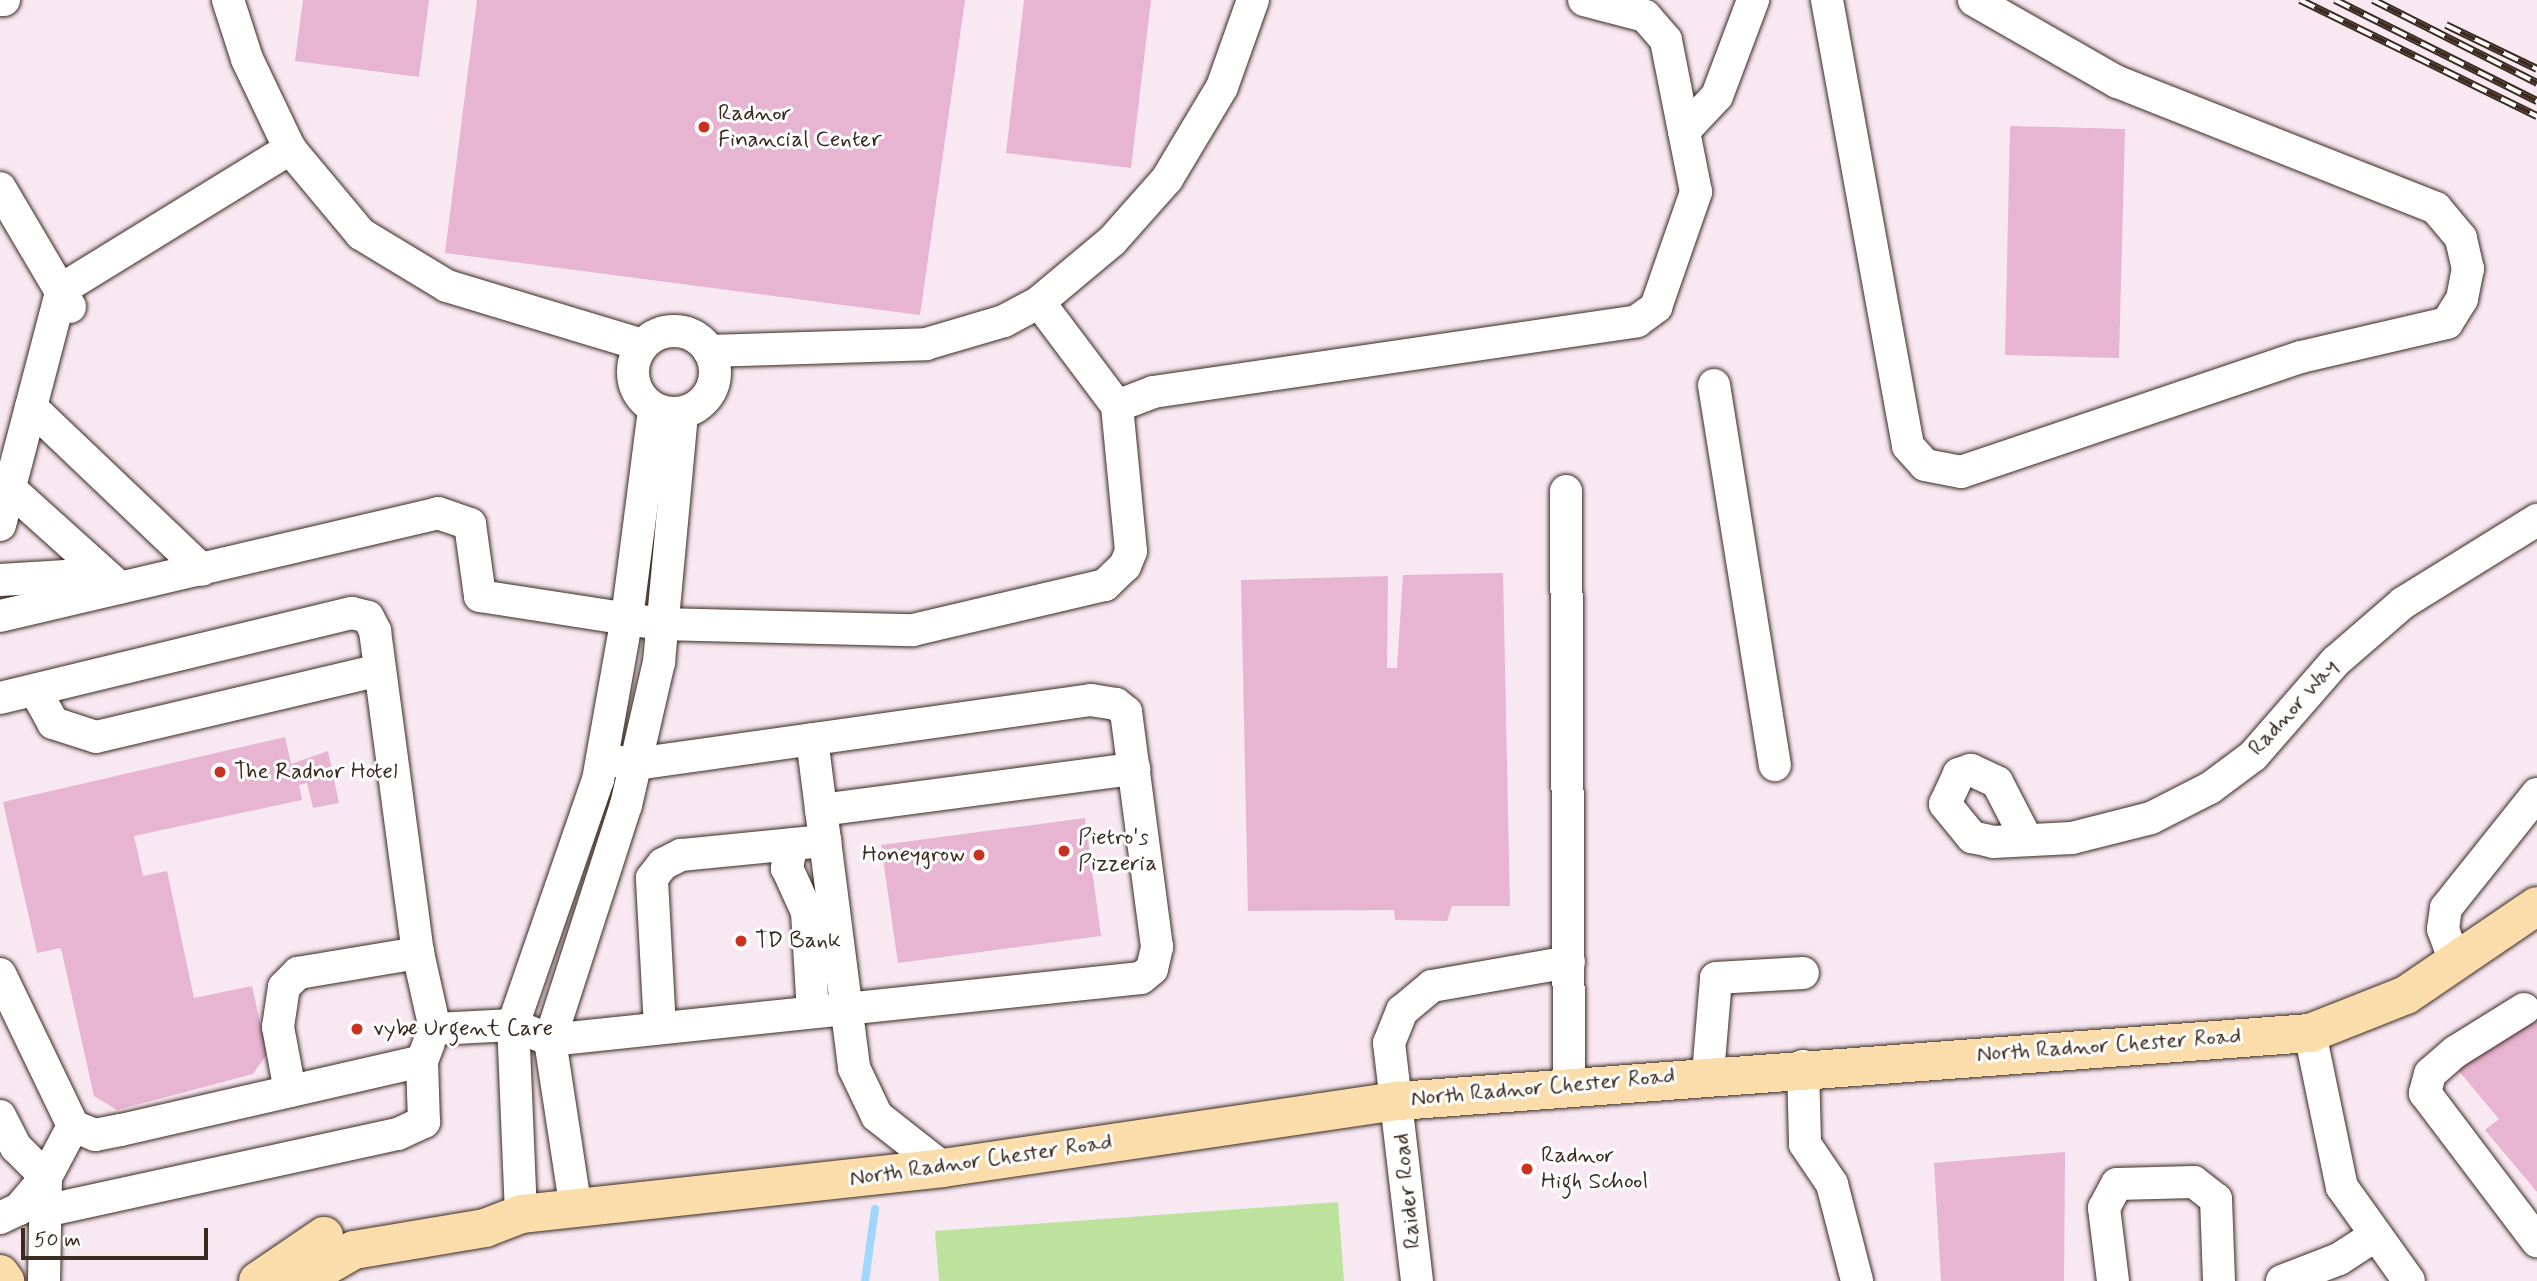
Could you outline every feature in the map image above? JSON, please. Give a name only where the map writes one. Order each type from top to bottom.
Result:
[{"type":"main road","name":"North Radnor Chester Road","points":[[300,1281],[354,1250],[485,1228],[521,1214],[943,1168],[1399,1101],[1803,1066],[2310,1033],[2406,995],[2537,906]]},
{"type":"main road","name":"North Radnor Chester Road","points":[[258,1281],[345,1225],[488,1201],[521,1214]]},
{"type":"main road","points":[[0,1274],[5,1281]]},
{"type":"street","points":[[228,0],[247,60],[290,149],[340,213],[415,270],[495,304],[642,345],[677,331],[709,351],[926,344],[1004,321],[1040,302],[1112,242],[1174,169],[1222,87],[1253,0]]},
{"type":"street","points":[[1117,407],[1153,392],[1637,321],[1656,307],[1693,211],[1684,131],[1666,40],[1656,25],[1584,0]]},
{"type":"street","points":[[1684,131],[1717,96],[1753,0]]},
{"type":"street","points":[[1826,0],[1908,446],[1925,465],[1961,472],[2301,357],[2447,323],[2462,299],[2468,269],[2461,238],[2436,208],[2117,82],[1974,0]]},
{"type":"street","points":[[0,525],[31,407],[66,300],[290,149]]},
{"type":"street","points":[[0,188],[66,300]]},
{"type":"street","points":[[0,616],[438,513],[470,524],[480,596],[660,624],[913,631],[1105,584],[1131,551],[1117,407],[1040,302]]},
{"type":"street","points":[[576,1210],[550,1040],[636,764],[659,662],[660,624],[677,481],[668,411],[634,384],[642,345]]},
{"type":"street","points":[[521,1214],[513,1025],[602,760],[627,618],[644,477],[668,411],[712,391],[709,351]]},
{"type":"street","points":[[1714,385],[1775,765]]},
{"type":"street","points":[[31,407],[202,570]]},
{"type":"street","points":[[644,477],[677,481]]},
{"type":"street","points":[[9,488],[120,588]]},
{"type":"street","points":[[1566,491],[1569,1086]]},
{"type":"street","name":"Radnor Way","points":[[2027,840],[2118,828],[2210,788],[2253,756],[2336,661],[2383,619],[2474,555],[2537,520]]},
{"type":"street","points":[[634,549],[667,554]]},
{"type":"street","points":[[0,580],[66,576],[120,588]]},
{"type":"street","points":[[0,698],[352,613],[368,617],[379,670],[418,953],[435,1029],[422,1061],[424,1122],[398,1134],[49,1210]]},
{"type":"street","points":[[35,690],[53,723],[96,737],[379,670]]},
{"type":"street","points":[[435,1029],[513,1025],[550,1040],[1141,978],[1152,970],[1157,947],[1126,712],[1091,700],[636,764],[602,760]]},
{"type":"street","points":[[812,739],[854,1068],[877,1116],[943,1168]]},
{"type":"street","points":[[821,810],[1134,769]]},
{"type":"street","points":[[2455,962],[2443,929],[2446,908],[2537,794]]},
{"type":"street","points":[[660,1028],[652,878],[681,855],[825,841]]},
{"type":"street","points":[[792,844],[787,868],[807,912],[813,1012]]},
{"type":"street","points":[[290,1091],[278,1027],[284,987],[298,973],[418,953]]},
{"type":"street","name":"Raider Road","points":[[1417,1281],[1399,1101],[1389,1043],[1402,1011],[1432,986],[1569,962]]},
{"type":"street","points":[[1707,1074],[1716,978],[1803,973]]},
{"type":"street","points":[[0,974],[73,1126],[95,1135],[422,1061]]},
{"type":"street","points":[[2524,1009],[2455,1052],[2430,1074],[2425,1093],[2537,1241]]},
{"type":"street","points":[[2310,1033],[2342,1186],[2372,1237],[2409,1281]]},
{"type":"street","points":[[1803,1066],[1805,1144],[1832,1184],[1857,1281]]},
{"type":"street","points":[[0,1116],[16,1147],[46,1177],[49,1210],[44,1281]]},
{"type":"street","points":[[0,1218],[19,1209],[46,1177],[73,1126]]},
{"type":"street","points":[[2113,1281],[2104,1208],[2117,1184],[2193,1181],[2216,1199],[2219,1281]]},
{"type":"street","points":[[2282,1281],[2339,1259],[2372,1237]]},
{"type":"green space","points":[[1338,1202],[1344,1281],[939,1281],[935,1231]]},
{"type":"building","points":[[303,0],[429,0],[419,77],[295,61]]},
{"type":"building","name":"Radnor Financial Center","points":[[477,0],[965,0],[920,315],[445,253]]},
{"type":"building","points":[[1024,0],[1151,0],[1131,168],[1006,153]]},
{"type":"building","points":[[2010,126],[2125,129],[2119,358],[2005,355]]},
{"type":"building","points":[[1503,573],[1510,906],[1452,906],[1447,921],[1395,920],[1394,910],[1248,911],[1241,580],[1388,576],[1387,668],[1397,668],[1403,575]]},
{"type":"building","points":[[285,737],[291,764],[328,751],[339,803],[313,808],[307,783],[299,785],[302,800],[134,836],[143,876],[167,871],[194,998],[252,986],[267,1054],[253,1074],[117,1110],[94,1096],[61,948],[37,953],[3,802]]},
{"type":"building","points":[[1085,818],[1101,936],[898,963],[881,845]]},
{"type":"building","points":[[2537,1004],[2537,1192],[2485,1130],[2499,1119],[2458,1070]]},
{"type":"building","points":[[2065,1152],[2064,1281],[1941,1281],[1934,1163]]},
{"type":"waterway","points":[[865,1281],[875,1209]]},
{"type":"railway","points":[[2300,0],[2537,116]]},
{"type":"railway","points":[[2335,0],[2537,101]]},
{"type":"railway","points":[[2373,0],[2537,83]]},
{"type":"railway","points":[[2446,25],[2537,69]]},
{"type":"place","name":"Radnor Financial Center","points":[[704,127]]},
{"type":"place","name":"The Radnor Hotel","points":[[220,772]]},
{"type":"place","name":"Pietro's Pizzeria","points":[[1064,851]]},
{"type":"place","name":"Honeygrow","points":[[979,855]]},
{"type":"place","name":"TD Bank","points":[[741,941]]},
{"type":"place","name":"vybe Urgent Care","points":[[357,1029]]},
{"type":"place","name":"Radnor High School","points":[[1527,1169]]}]
